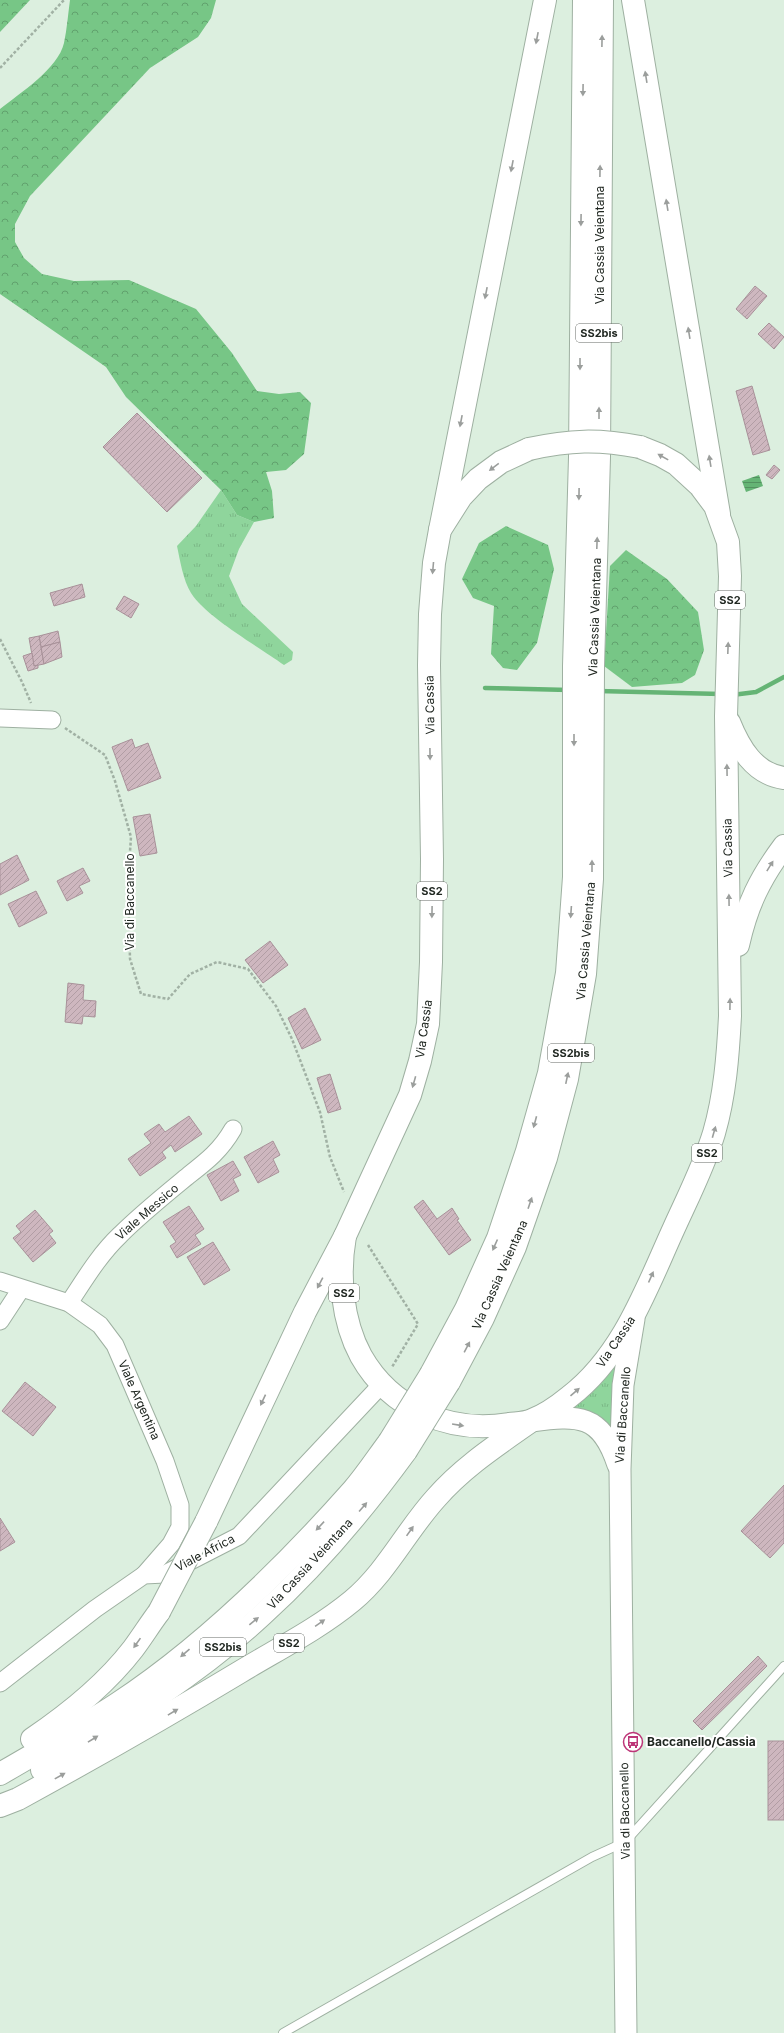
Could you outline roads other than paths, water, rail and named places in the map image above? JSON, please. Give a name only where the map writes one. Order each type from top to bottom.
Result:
[{"type":"main road","points":[[440,530],[545,0]]},
{"type":"main road","name":"Via Cassia Veientana","points":[[0,1796],[127,1718],[184,1678],[262,1615],[321,1556],[376,1492],[398,1446],[440,1378],[466,1309],[498,1238],[527,1151],[549,1073],[567,973],[584,702],[580,457],[584,0]]},
{"type":"main road","name":"Via Cassia Veientana","points":[[584,666],[600,458],[602,0]]},
{"type":"main road","points":[[633,0],[718,514]]},
{"type":"main road","name":"Via Cassia","points":[[610,441],[640,447],[660,455],[688,475],[705,492],[718,514],[728,542],[730,576],[726,701],[730,981],[729,1044],[722,1099],[714,1134],[702,1165],[635,1313],[613,1351],[585,1384],[560,1404],[531,1421],[488,1427],[452,1424],[434,1419],[421,1412],[382,1384],[361,1356],[348,1321],[342,1267],[345,1236],[410,1095],[420,1061],[428,1024],[431,962],[432,859],[429,665],[430,621],[434,563],[440,530],[461,498],[478,479],[501,462],[529,449],[562,442],[610,441]]},
{"type":"main road","name":"Via Cassia","points":[[726,701],[734,735],[748,758],[761,769],[784,778]]},
{"type":"main road","name":"Via Cassia","points":[[730,981],[744,916],[756,888],[784,846]]},
{"type":"main road","name":"SS2","points":[[0,1761],[57,1722],[102,1683],[132,1650],[159,1612],[206,1522],[305,1312],[345,1236]]},
{"type":"main road","name":"SS2","points":[[0,1806],[18,1799],[136,1734],[314,1627],[352,1600],[382,1571],[417,1522],[455,1478],[482,1456],[531,1421]]},
{"type":"main road","name":"Via Cassia Veientana","points":[[0,1774],[117,1703],[180,1657],[250,1597],[307,1540],[354,1489],[398,1446]]},
{"type":"street","points":[[0,718],[52,720]]},
{"type":"street","name":"Viale Messico","points":[[69,1303],[98,1258],[108,1246],[138,1218],[214,1156],[233,1129]]},
{"type":"street","name":"Viale Argentina","points":[[0,1281],[21,1289],[69,1303],[100,1325],[115,1345],[165,1461],[180,1505],[180,1527],[171,1544],[144,1576]]},
{"type":"street","points":[[0,1322],[21,1289]]},
{"type":"street","name":"Via di Baccanello","points":[[626,2033],[620,1469],[623,1385],[635,1313]]},
{"type":"street","name":"Viale Africa","points":[[0,1683],[96,1609],[144,1576],[165,1574],[239,1536],[382,1384]]},
{"type":"street","name":"Via di Baccanello","points":[[531,1421],[565,1417],[581,1419],[590,1424],[608,1442],[620,1469]]},
{"type":"lane","points":[[283,2033],[592,1857],[625,1842],[784,1666]]},
{"type":"waterway","points":[[732,695],[756,692],[784,677]]},
{"type":"waterway","points":[[485,688],[569,690]]},
{"type":"waterway","points":[[598,691],[721,694]]},
{"type":"place","name":"Baccanello/Cassia","points":[[633,1742]]}]
